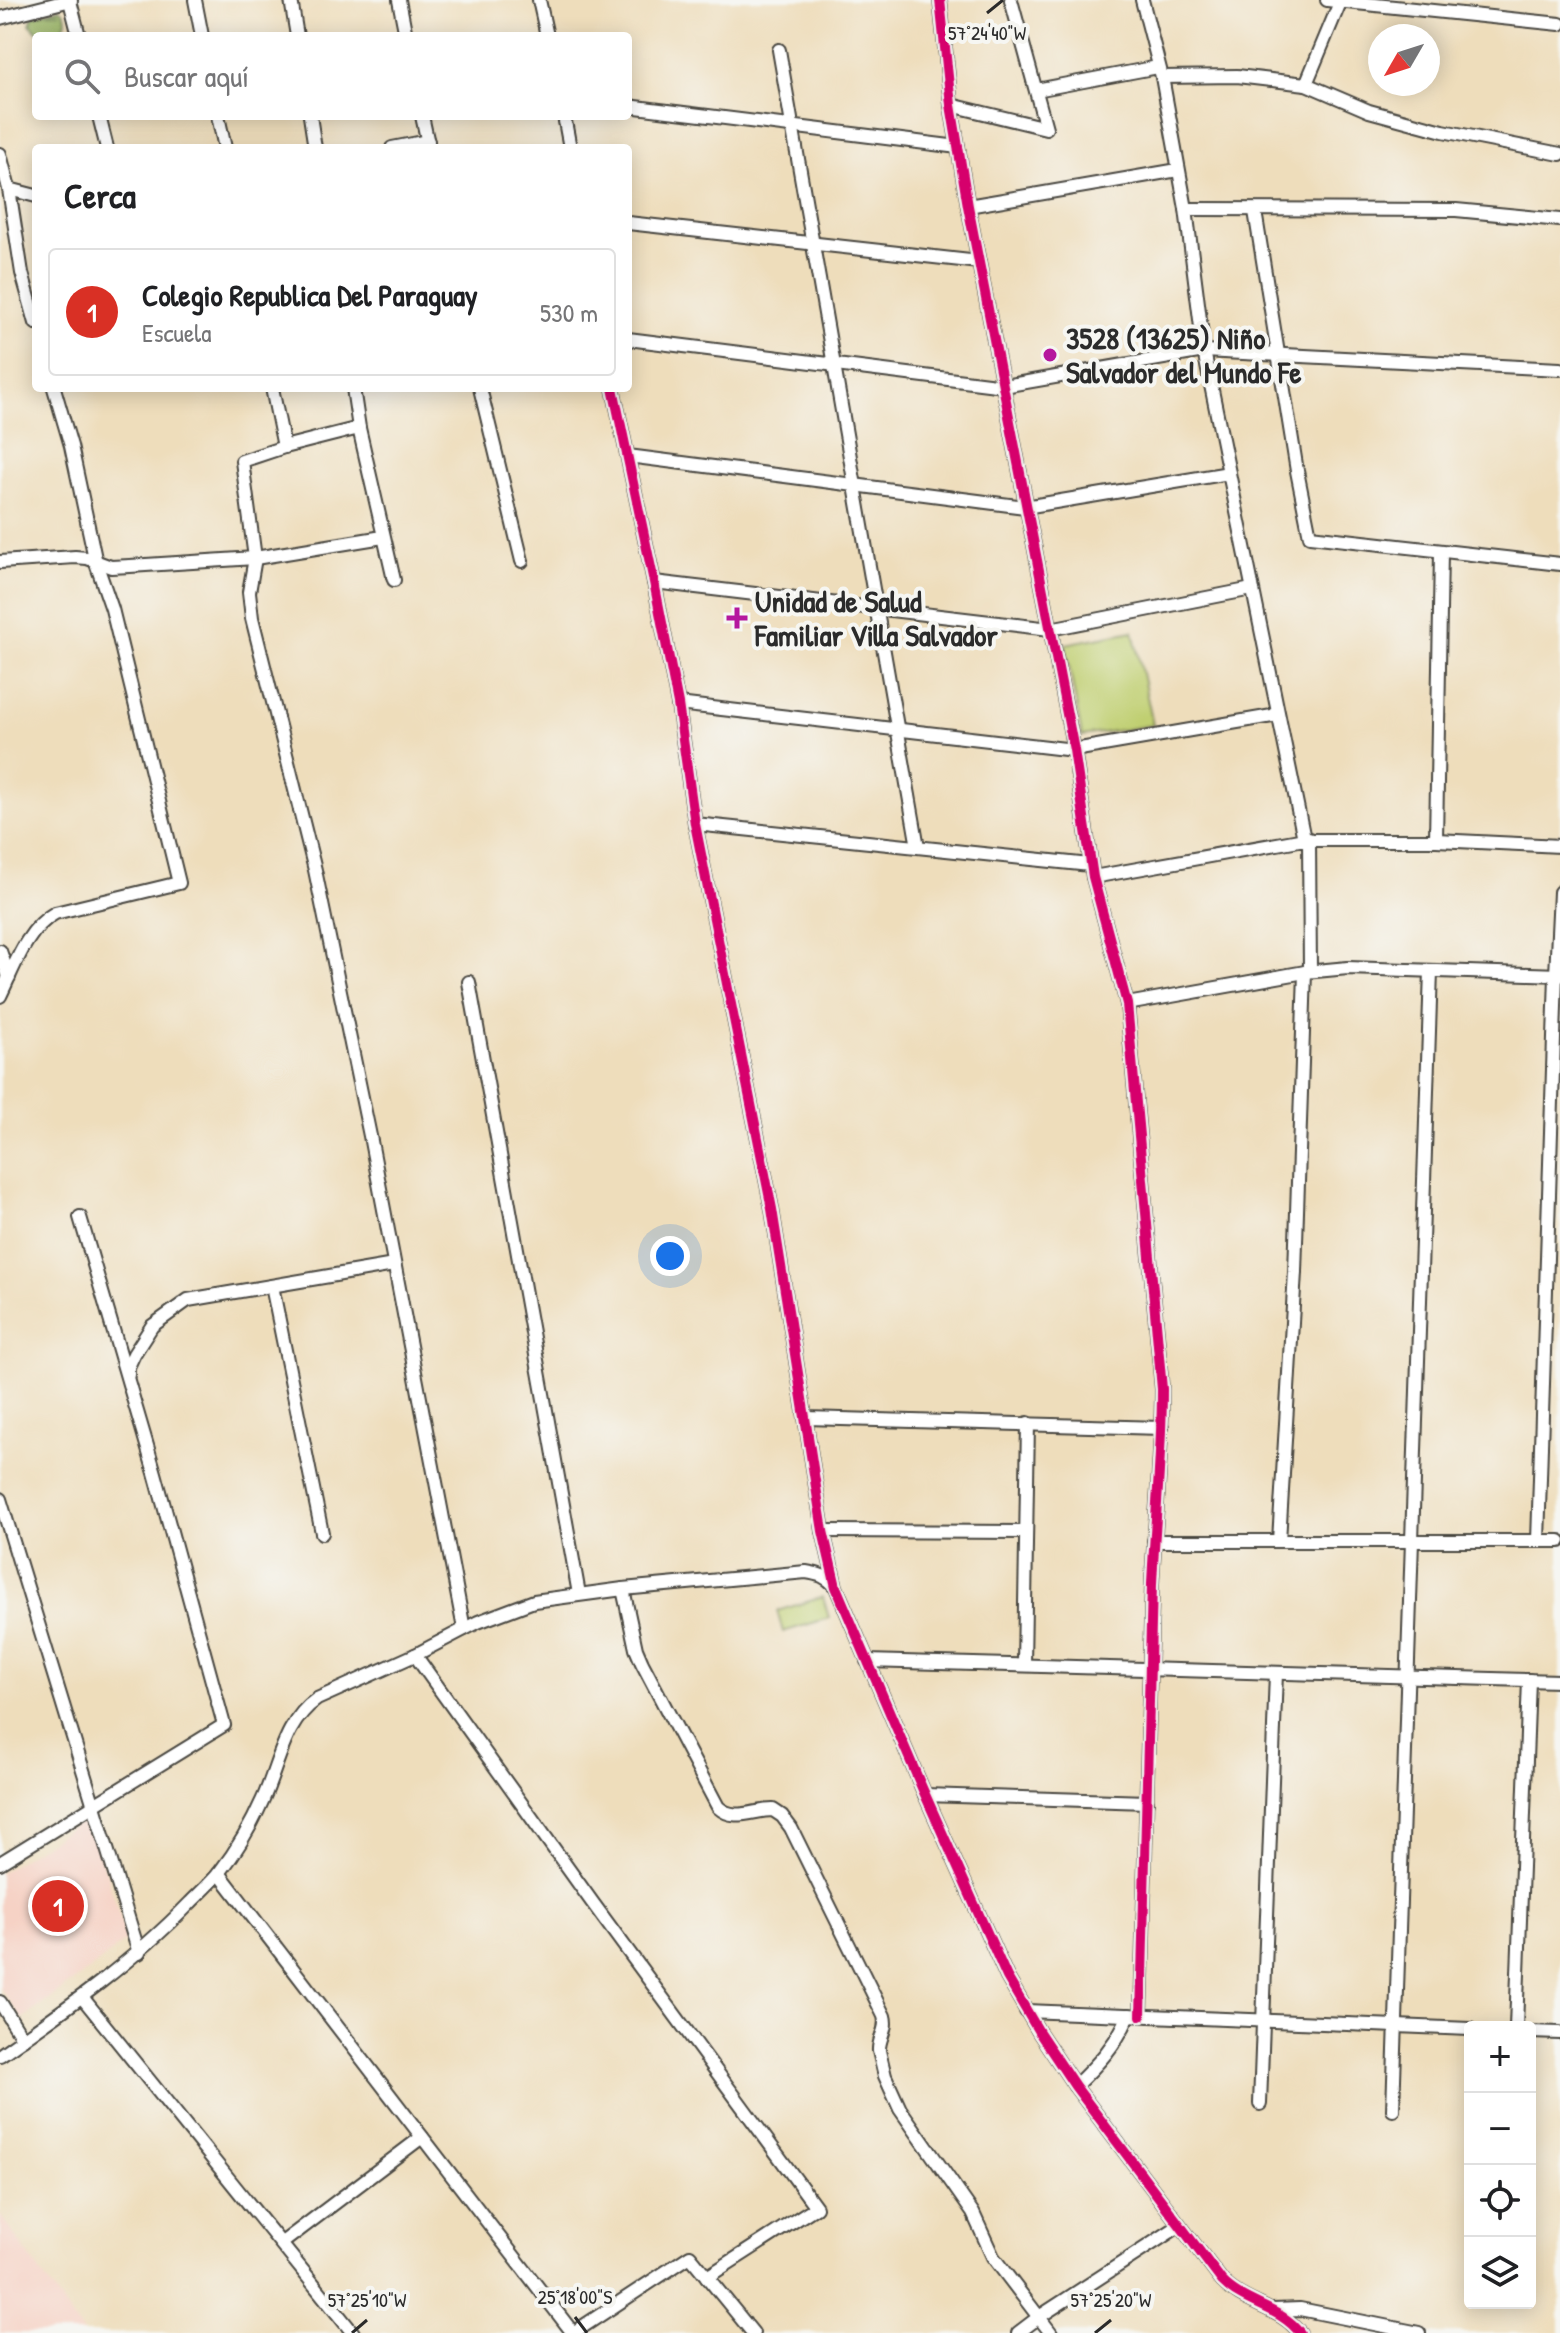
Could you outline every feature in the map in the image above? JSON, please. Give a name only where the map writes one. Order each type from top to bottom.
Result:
[{"type":"street","points":[[0,18],[71,0],[78,32]]},
{"type":"street","points":[[195,0],[201,32]]},
{"type":"street","points":[[291,0],[296,32]]},
{"type":"street","points":[[399,0],[405,32]]},
{"type":"street","points":[[539,0],[546,32]]},
{"type":"street","points":[[940,0],[951,105],[968,206],[1074,750],[1091,871],[1127,1004],[1162,1389],[1154,1541],[1147,1802],[1135,2015],[1110,2050],[1075,2086]]},
{"type":"street","points":[[951,105],[1046,128],[1011,0]]},
{"type":"street","points":[[1142,0],[1160,72],[1186,209],[1204,351],[1278,715],[1307,839],[1307,972],[1295,1272],[1279,1541]]},
{"type":"street","points":[[1306,84],[1336,1],[1560,24]]},
{"type":"street","points":[[779,50],[918,847]]},
{"type":"street","points":[[1036,90],[1160,72],[1306,84],[1369,111],[1428,127],[1560,154]]},
{"type":"street","points":[[632,106],[958,147]]},
{"type":"street","points":[[100,120],[106,144]]},
{"type":"street","points":[[219,120],[224,144]]},
{"type":"street","points":[[311,120],[314,144]]},
{"type":"street","points":[[423,120],[428,144]]},
{"type":"street","points":[[565,120],[569,144]]},
{"type":"street","points":[[0,154],[9,189],[22,273],[32,309]]},
{"type":"street","points":[[968,206],[1178,170]]},
{"type":"street","points":[[9,189],[32,195]]},
{"type":"street","points":[[1186,209],[1456,210],[1560,220]]},
{"type":"street","points":[[1255,211],[1310,536],[1560,564]]},
{"type":"street","points":[[632,223],[979,262]]},
{"type":"street","points":[[632,340],[1004,386],[1204,351],[1560,369]]},
{"type":"street","points":[[0,996],[23,948],[48,917],[179,883],[55,392]]},
{"type":"street","points":[[273,392],[284,447]]},
{"type":"street","points":[[354,392],[394,580]]},
{"type":"street","points":[[481,392],[522,561]]},
{"type":"street","points":[[614,392],[678,704],[695,824],[772,1209],[823,1531],[836,1587],[925,1795],[1007,1977],[1026,2011],[1075,2086],[1179,2226],[1229,2287],[1245,2299],[1285,2317],[1300,2333]]},
{"type":"street","points":[[359,428],[242,461],[255,558],[249,592],[252,618],[315,870],[464,1629]]},
{"type":"street","points":[[628,456],[1025,507],[1229,473]]},
{"type":"street","points":[[0,562],[75,557],[120,567],[255,558],[383,537]]},
{"type":"street","points":[[1436,840],[1441,552]]},
{"type":"street","points":[[654,582],[1050,629],[1252,589]]},
{"type":"street","points":[[678,704],[1074,750],[1278,715]]},
{"type":"street","points":[[695,824],[918,847],[1091,871],[1307,839],[1436,840],[1560,846]]},
{"type":"street","points":[[1538,1541],[1560,892]]},
{"type":"street","points":[[0,951],[9,977]]},
{"type":"street","points":[[1127,1004],[1307,972],[1348,968],[1558,975]]},
{"type":"street","points":[[1393,2110],[1431,971]]},
{"type":"street","points":[[469,982],[579,1594]]},
{"type":"street","points":[[0,1863],[224,1725],[80,1217]]},
{"type":"street","points":[[128,1381],[128,1367],[152,1326],[188,1300],[394,1265]]},
{"type":"street","points":[[272,1286],[322,1533]]},
{"type":"street","points":[[1545,1329],[1560,1329]]},
{"type":"street","points":[[806,1418],[1162,1428]]},
{"type":"street","points":[[1024,1665],[1028,1423]]},
{"type":"street","points":[[0,1499],[139,1953]]},
{"type":"street","points":[[823,1531],[1026,1532]]},
{"type":"street","points":[[1154,1541],[1560,1541]]},
{"type":"street","points":[[0,2055],[139,1953],[219,1873],[263,1799],[291,1725],[317,1699],[415,1655],[464,1629],[534,1601],[623,1589],[806,1572],[827,1578],[836,1587]]},
{"type":"street","points":[[623,1589],[642,1663],[718,1807],[733,1816],[773,1810],[791,1828],[884,2016],[885,2029],[879,2051],[895,2102],[973,2213],[993,2257],[1051,2333]]},
{"type":"street","points":[[415,1655],[816,2207],[707,2277]]},
{"type":"street","points":[[867,1661],[1560,1681]]},
{"type":"street","points":[[1260,2104],[1276,1673]]},
{"type":"street","points":[[1516,2021],[1529,1680]]},
{"type":"street","points":[[925,1795],[1147,1802]]},
{"type":"street","points":[[219,1873],[573,2333],[690,2256],[753,2333]]},
{"type":"street","points":[[82,1997],[353,2333]]},
{"type":"street","points":[[0,2002],[23,2039]]},
{"type":"street","points":[[1026,2011],[1464,2029]]},
{"type":"street","points":[[1536,2032],[1560,2033]]},
{"type":"street","points":[[282,2243],[422,2137]]},
{"type":"street","points":[[1018,2333],[1179,2226]]},
{"type":"street","points":[[1271,2310],[1300,2309],[1419,2333]]},
{"type":"shaded area","points":[[89,1816],[127,1939],[22,2019],[0,1988],[0,1873]]},
{"type":"shaded area","points":[[0,2215],[44,2277],[83,2333],[0,2333]]},
{"type":"green space","points":[[60,8],[66,21],[58,30],[38,32],[30,24],[33,16]]},
{"type":"green space","points":[[1133,631],[1153,725],[1082,736],[1065,644]]},
{"type":"green space","points":[[823,1597],[829,1618],[783,1632],[777,1611]]},
{"type":"cycle path","points":[[940,0],[951,105],[968,206],[1074,750],[1093,877],[1127,1004],[1162,1389],[1152,1584],[1141,2016]]},
{"type":"cycle path","points":[[614,392],[678,704],[695,824],[772,1209],[823,1531],[836,1587],[1007,1977],[1039,2032],[1075,2086],[1222,2281],[1241,2296],[1283,2317],[1300,2333]]},
{"type":"place","name":"3528 (13625) Niño Salvador del Mundo Fe","points":[[1050,355]]},
{"type":"place","name":"Unidad de Salud Familiar Villa Salvador","points":[[737,618]]},
{"type":"place","name":"Colegio Republica Del Paraguay","points":[[58,1906]]}]
